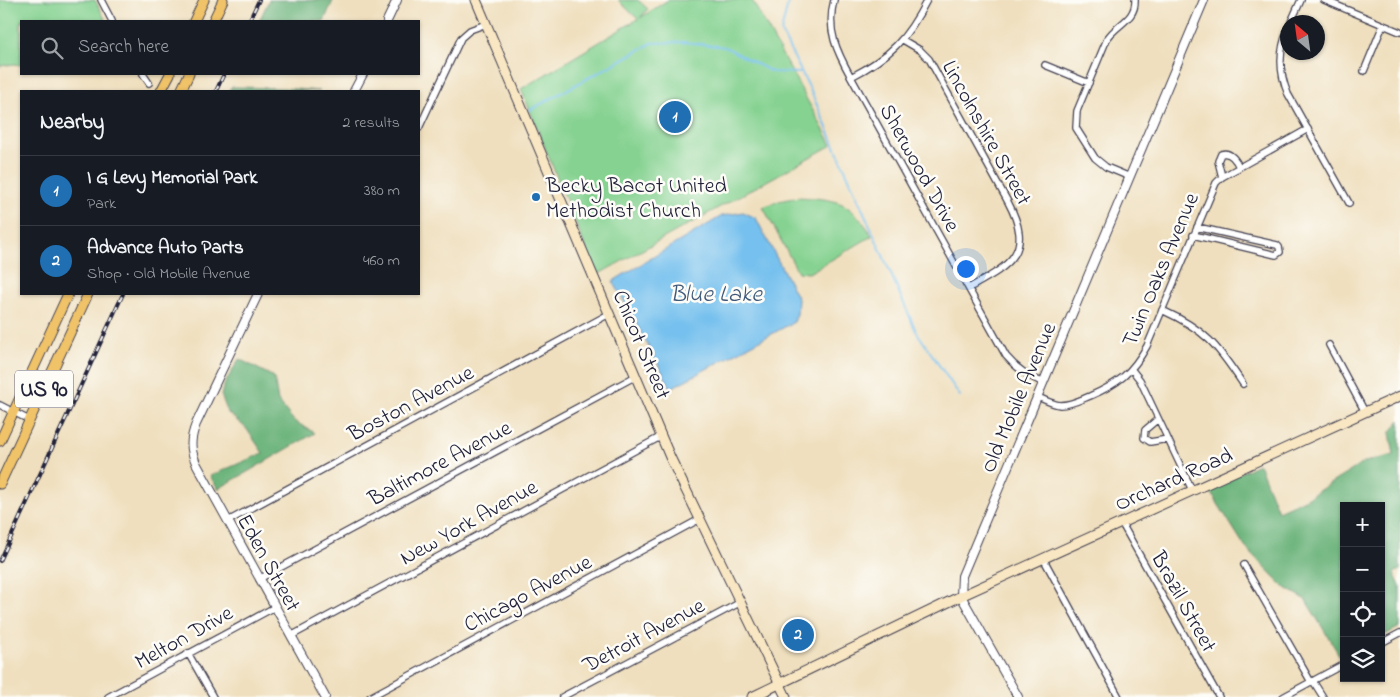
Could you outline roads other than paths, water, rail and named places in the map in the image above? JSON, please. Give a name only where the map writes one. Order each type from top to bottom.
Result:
[{"type":"main road","points":[[194,20],[204,0]]},
{"type":"main road","points":[[213,20],[223,0]]},
{"type":"main road","name":"Chicot Street","points":[[476,0],[662,436],[786,697]]},
{"type":"main road","points":[[162,90],[170,75]]},
{"type":"main road","points":[[181,90],[189,75]]},
{"type":"main road","name":"US 90","points":[[0,441],[68,295]]},
{"type":"main road","name":"US 90","points":[[0,484],[88,295]]},
{"type":"main road","name":"Orchard Road","points":[[962,596],[1400,396]]},
{"type":"main road","points":[[752,697],[962,596]]},
{"type":"street","points":[[101,0],[111,20]]},
{"type":"street","points":[[387,20],[397,0]]},
{"type":"street","name":"Sherwood Drive","points":[[834,0],[831,15],[832,35],[838,52],[851,77],[1006,356],[1020,371],[1044,383]]},
{"type":"street","points":[[851,77],[877,63],[903,40],[927,0]]},
{"type":"street","points":[[1130,177],[1106,167],[1100,162],[1076,128],[1077,111],[1107,38],[1131,16],[1136,5],[1135,0]]},
{"type":"street","name":"Old Mobile Avenue","points":[[962,596],[962,576],[1204,0]]},
{"type":"street","points":[[1294,15],[1301,0]]},
{"type":"street","points":[[1324,0],[1400,32]]},
{"type":"street","points":[[420,126],[461,38],[470,30],[486,24]]},
{"type":"street","points":[[1364,71],[1382,25]]},
{"type":"street","name":"Lincolnshire Street","points":[[903,40],[920,50],[929,59],[1018,223],[1020,238],[1012,259],[1001,270],[969,288]]},
{"type":"street","points":[[1281,60],[1282,76],[1288,94],[1349,203]]},
{"type":"street","points":[[1046,65],[1089,83]]},
{"type":"street","points":[[144,75],[149,83]]},
{"type":"street","points":[[354,90],[362,75]]},
{"type":"street","name":"Twin Oaks Avenue","points":[[1038,397],[1053,404],[1074,403],[1113,385],[1132,370],[1147,346],[1212,190],[1222,177],[1308,129]]},
{"type":"street","points":[[1222,177],[1218,159],[1221,154],[1226,152],[1230,154],[1239,167]]},
{"type":"street","points":[[1193,235],[1276,255],[1280,252],[1277,245],[1197,227]]},
{"type":"street","name":"Eden Street","points":[[258,295],[196,424],[191,442],[192,453],[324,697]]},
{"type":"street","points":[[1162,310],[1182,319],[1206,335],[1222,353],[1243,384]]},
{"type":"street","name":"Boston Avenue","points":[[228,521],[609,314]]},
{"type":"street","points":[[1329,345],[1365,412]]},
{"type":"street","points":[[1132,370],[1140,380],[1192,490]]},
{"type":"street","name":"Baltimore Avenue","points":[[260,579],[636,376]]},
{"type":"street","points":[[0,405],[29,420]]},
{"type":"street","points":[[1158,419],[1145,430],[1144,438],[1150,442],[1168,439]]},
{"type":"street","name":"New York Avenue","points":[[291,636],[662,436]]},
{"type":"street","name":"Chicago Avenue","points":[[370,697],[700,519]]},
{"type":"street","name":"Brazil Street","points":[[1121,522],[1219,697]]},
{"type":"street","points":[[1043,558],[1120,697]]},
{"type":"street","points":[[1244,565],[1323,697]]},
{"type":"street","points":[[962,596],[1018,697]]},
{"type":"street","name":"Detroit Avenue","points":[[562,697],[741,602]]},
{"type":"street","name":"Melton Drive","points":[[108,697],[274,607]]},
{"type":"street","points":[[1385,642],[1400,633]]},
{"type":"street","points":[[188,653],[213,697]]},
{"type":"street","points":[[1283,697],[1340,666]]},
{"type":"water","name":"Blue Lake","points":[[743,212],[756,218],[798,299],[797,314],[794,322],[671,388],[613,281],[722,216]]},
{"type":"waterway","points":[[789,0],[781,32],[809,87],[916,331],[960,396]]},
{"type":"waterway","points":[[530,110],[652,43],[684,42],[725,47],[772,72],[801,73]]},
{"type":"railway","points":[[249,20],[259,0]]},
{"type":"railway","points":[[216,90],[224,75]]},
{"type":"railway","points":[[0,561],[123,295]]},
{"type":"place","name":"I G Levy Memorial Park","points":[[675,117]]},
{"type":"place","name":"Becky Bacot United Methodist Church","points":[[536,197]]},
{"type":"place","name":"Advance Auto Parts","points":[[798,635]]}]
